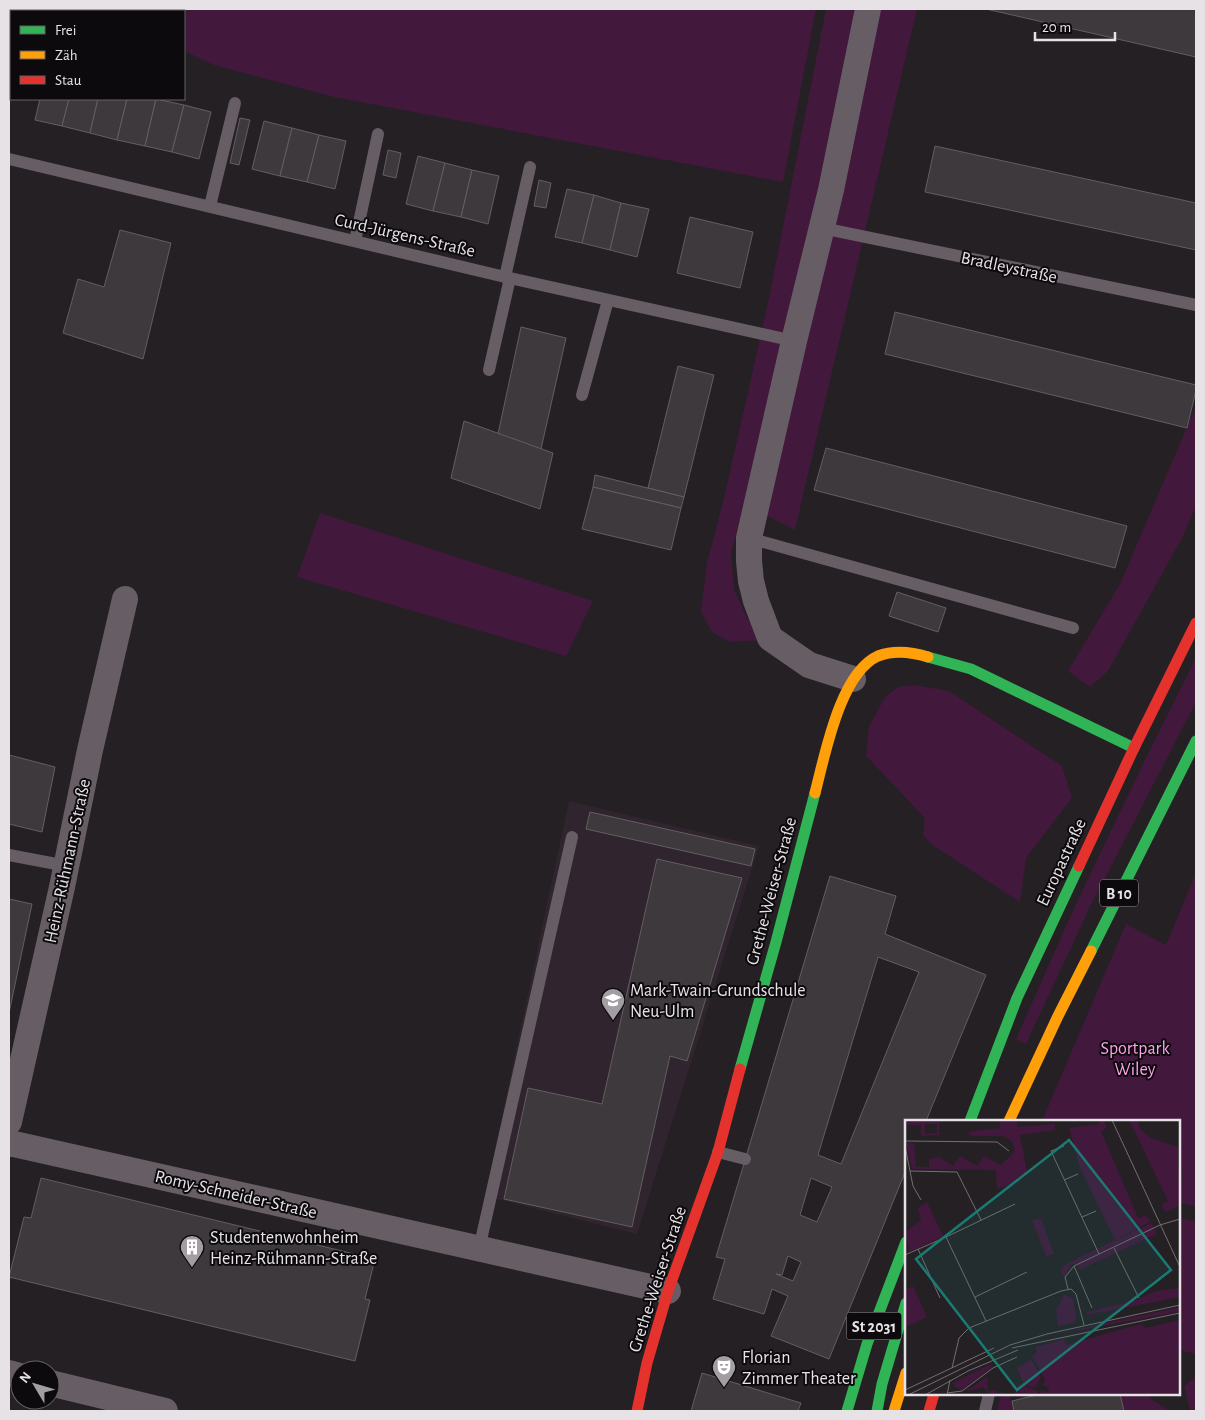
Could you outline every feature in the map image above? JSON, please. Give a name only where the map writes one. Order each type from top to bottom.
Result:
[{"type":"main road","name":"Europastraße","points":[[970,1120],[1017,998],[1134,748],[1196,624]]},
{"type":"main road","name":"Grethe-Weiser-Straße","points":[[637,1411],[647,1363],[668,1291],[718,1152],[833,725],[853,679],[867,663],[879,656],[895,652],[918,654],[971,669],[1134,748]]},
{"type":"main road","name":"B 10","points":[[1008,1120],[1058,1016],[1196,741]]},
{"type":"main road","points":[[961,1112],[1017,998]]},
{"type":"main road","points":[[1021,1120],[1058,1016]]},
{"type":"main road","name":"St 2031","points":[[847,1411],[867,1344],[905,1245]]},
{"type":"main road","points":[[877,1411],[882,1384],[905,1305]]},
{"type":"main road","points":[[894,1411],[905,1376]]},
{"type":"main road","points":[[929,1411],[934,1395]]},
{"type":"street","points":[[853,679],[808,665],[770,638],[750,581],[749,538],[822,228],[868,9]]},
{"type":"street","name":"Heinz-Rühmann-Straße","points":[[9,1122],[125,599]]},
{"type":"street","name":"Romy-Schneider-Straße","points":[[9,1144],[668,1291]]},
{"type":"street","points":[[60,1385],[165,1411]]},
{"type":"lane","points":[[210,206],[235,103]]},
{"type":"lane","points":[[355,241],[378,134]]},
{"type":"lane","name":"Curd-Jürgens-Straße","points":[[9,158],[507,277],[794,341]]},
{"type":"lane","points":[[489,370],[530,166]]},
{"type":"lane","name":"Bradleystraße","points":[[822,228],[1196,305]]},
{"type":"lane","points":[[582,395],[608,300]]},
{"type":"lane","points":[[749,538],[1073,628]]},
{"type":"lane","points":[[479,1249],[572,836]]},
{"type":"lane","points":[[9,855],[66,866]]},
{"type":"lane","points":[[718,1152],[745,1159]]},
{"type":"lane","points":[[985,1411],[989,1395]]},
{"type":"shaded area","name":"Mark-Twain-Grundschule Neu-Ulm","points":[[569,801],[759,846],[637,1234],[485,1196]]},
{"type":"green space","points":[[94,9],[816,9],[783,182],[334,97],[214,65],[185,51],[185,10]]},
{"type":"green space","points":[[826,9],[917,9],[795,530],[744,504],[731,553],[734,589],[747,618],[765,640],[730,642],[712,632],[701,612],[707,563],[724,498],[768,303]]},
{"type":"green space","points":[[1196,406],[1196,506],[1182,538],[1108,671],[1090,687],[1068,671],[1120,584]]},
{"type":"green space","points":[[320,513],[593,601],[566,656],[297,577]]},
{"type":"green space","points":[[1196,658],[1196,702],[1089,909],[1026,1044],[1016,1039],[1075,906]]},
{"type":"green space","points":[[914,685],[949,691],[1062,766],[1072,798],[1026,858],[1020,902],[931,844],[923,835],[924,817],[866,756],[869,726],[886,696],[898,687]]},
{"type":"green space","name":"Sportpark Wiley","points":[[1196,873],[1196,1206],[1180,1203],[1180,1120],[1042,1120],[1126,924],[1166,945]]},
{"type":"green space","points":[[1180,1218],[1196,1221],[1196,1354],[1180,1350]]},
{"type":"green space","points":[[1196,1377],[1196,1411],[1190,1411],[1184,1386]]},
{"type":"green space","points":[[1001,1395],[1009,1395],[1014,1411],[997,1411]]},
{"type":"green space","points":[[1120,1395],[1149,1395],[1150,1398],[1170,1411],[1124,1411]]},
{"type":"building","points":[[986,9],[1196,9],[1196,57]]},
{"type":"building","points":[[40,100],[69,100],[62,126],[35,120]]},
{"type":"building","points":[[69,100],[98,100],[90,133],[62,126]]},
{"type":"building","points":[[98,100],[127,100],[117,140],[90,133]]},
{"type":"building","points":[[127,100],[156,100],[145,146],[117,140]]},
{"type":"building","points":[[156,100],[184,105],[172,152],[145,146]]},
{"type":"building","points":[[184,105],[211,112],[199,159],[172,152]]},
{"type":"building","points":[[240,118],[250,120],[239,165],[230,163]]},
{"type":"building","points":[[264,121],[292,128],[280,176],[252,169]]},
{"type":"building","points":[[292,128],[319,135],[307,182],[280,176]]},
{"type":"building","points":[[319,135],[346,141],[335,189],[307,182]]},
{"type":"building","points":[[935,146],[1196,203],[1196,250],[925,192]]},
{"type":"building","points":[[388,150],[401,153],[396,178],[383,175]]},
{"type":"building","points":[[418,156],[445,163],[433,211],[406,204]]},
{"type":"building","points":[[445,163],[472,170],[461,217],[433,211]]},
{"type":"building","points":[[472,170],[499,176],[488,224],[461,217]]},
{"type":"building","points":[[539,180],[551,183],[546,208],[534,206]]},
{"type":"building","points":[[567,189],[594,195],[582,243],[555,237]]},
{"type":"building","points":[[594,195],[621,203],[610,250],[582,243]]},
{"type":"building","points":[[621,203],[649,209],[637,257],[610,250]]},
{"type":"building","points":[[690,217],[753,232],[740,288],[677,273]]},
{"type":"building","points":[[120,230],[171,243],[143,359],[63,333],[78,279],[104,287]]},
{"type":"building","points":[[895,312],[1196,385],[1187,428],[885,354]]},
{"type":"building","points":[[521,327],[566,338],[541,449],[498,434]]},
{"type":"building","points":[[678,366],[714,375],[684,497],[648,488]]},
{"type":"building","points":[[464,421],[553,453],[540,509],[451,478]]},
{"type":"building","points":[[826,448],[1127,526],[1115,568],[814,490]]},
{"type":"building","points":[[595,475],[684,497],[681,508],[593,487]]},
{"type":"building","points":[[593,487],[681,508],[671,550],[582,529]]},
{"type":"building","points":[[897,592],[946,608],[938,632],[889,616]]},
{"type":"building","points":[[9,755],[55,767],[42,832],[9,824]]},
{"type":"building","points":[[590,812],[755,849],[751,866],[586,829]]},
{"type":"building","points":[[657,859],[742,878],[687,1061],[670,1056],[632,1227],[504,1199],[528,1088],[602,1104]]},
{"type":"building","points":[[830,876],[896,896],[885,934],[986,975],[926,1120],[905,1120],[905,1172],[829,1359],[771,1336],[788,1296],[772,1289],[764,1314],[713,1299],[725,1259],[716,1257]],"holes":[[[878,957],[919,972],[841,1164],[818,1155]],[[811,1178],[832,1187],[817,1222],[800,1215]],[[788,1256],[801,1262],[793,1281],[776,1274],[782,1275]]]},
{"type":"building","points":[[9,899],[32,904],[9,1013]]},
{"type":"building","name":"Studentenwohnheim Heinz-Rühmann-Straße","points":[[41,1178],[375,1259],[365,1299],[370,1300],[355,1361],[9,1277],[24,1217],[31,1218]]},
{"type":"building","name":"Florian Zimmer Theater","points":[[702,1373],[801,1403],[798,1411],[691,1411]]},
{"type":"building","points":[[1037,1395],[1120,1395],[1124,1411],[1014,1411],[1012,1401]]},
{"type":"traffic: fast","points":[[928,657],[971,669],[1134,748]]},
{"type":"traffic: fast","points":[[1091,951],[1196,741]]},
{"type":"traffic: fast","points":[[740,1069],[815,793]]},
{"type":"traffic: fast","points":[[970,1120],[1017,998],[1079,866]]},
{"type":"traffic: fast","points":[[847,1411],[867,1344],[905,1245]]},
{"type":"traffic: fast","points":[[877,1411],[882,1384],[905,1306]]},
{"type":"traffic: slow","points":[[815,793],[836,717],[854,679],[865,665],[878,656],[897,652],[928,657]]},
{"type":"traffic: slow","points":[[1009,1120],[1091,951]]},
{"type":"traffic: slow","points":[[894,1411],[905,1376]]},
{"type":"traffic: jam","points":[[1079,866],[1134,748],[1196,623]]},
{"type":"traffic: jam","points":[[637,1411],[647,1363],[668,1291],[718,1152],[740,1069]]},
{"type":"traffic: jam","points":[[929,1411],[934,1395]]},
{"type":"place","name":"Mark-Twain-Grundschule Neu-Ulm","points":[[613,1021]]},
{"type":"place","name":"Studentenwohnheim Heinz-Rühmann-Straße","points":[[192,1268]]},
{"type":"place","name":"Florian Zimmer Theater","points":[[724,1388]]}]
